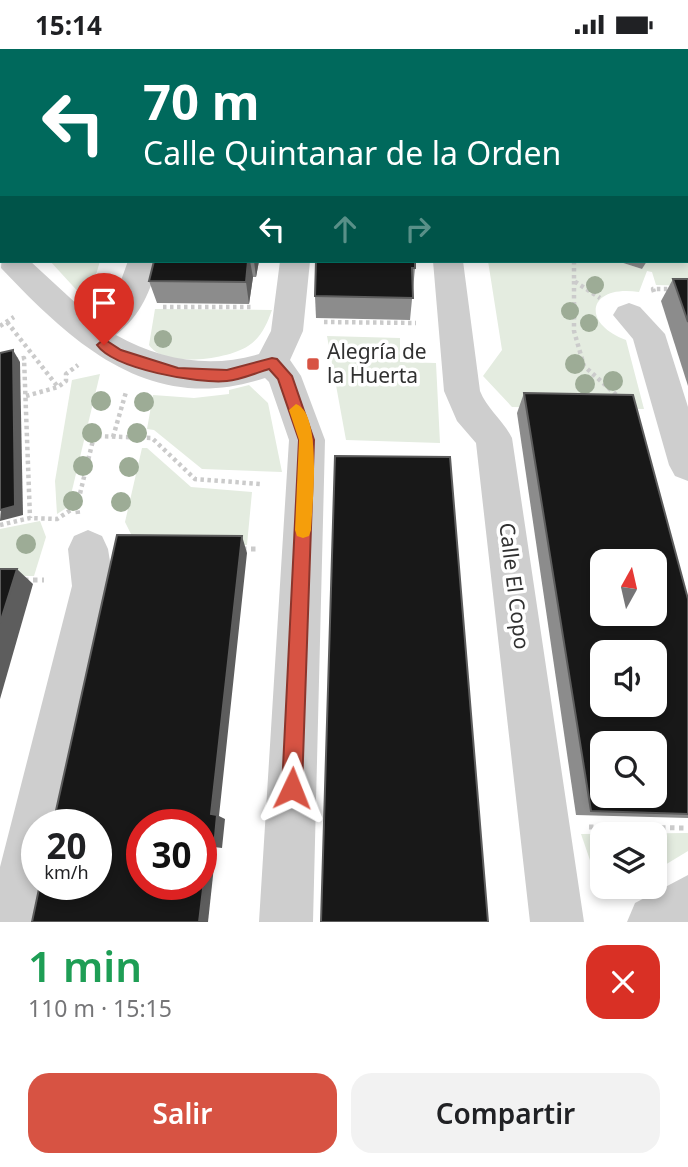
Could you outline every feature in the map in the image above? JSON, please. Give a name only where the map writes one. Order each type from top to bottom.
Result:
[{"type":"street","points":[[14,263],[66,316],[116,354],[178,373],[227,375],[272,363],[287,331],[295,263]]},
{"type":"street","points":[[92,335],[121,316],[134,295],[142,263]]},
{"type":"street","name":"Calle El Copo","points":[[448,263],[462,391],[471,411],[494,438],[557,922]]},
{"type":"street","points":[[629,304],[648,334],[688,465]]},
{"type":"street","points":[[272,363],[284,376],[307,440],[286,922]]},
{"type":"street","points":[[13,922],[93,586],[81,523]]},
{"type":"street","points":[[654,922],[688,902]]},
{"type":"path","points":[[574,263],[574,331],[584,366],[622,400]]},
{"type":"path","points":[[573,281],[629,304],[653,289],[676,289]]},
{"type":"path","points":[[173,307],[253,307]]},
{"type":"path","points":[[0,326],[14,317]]},
{"type":"path","points":[[7,322],[58,387]]},
{"type":"path","points":[[321,322],[416,323]]},
{"type":"path","points":[[12,360],[24,358],[30,518]]},
{"type":"path","points":[[26,396],[58,387],[66,381],[66,374]]},
{"type":"path","points":[[113,437],[128,384]]},
{"type":"path","points":[[0,525],[30,518],[81,523],[94,436],[152,437],[195,479],[260,484]]},
{"type":"path","points":[[234,549],[256,549]]},
{"type":"path","points":[[11,580],[44,580]]},
{"type":"path","points":[[584,827],[688,828]]},
{"type":"shaded area","points":[[52,263],[99,263],[95,278],[117,279],[114,287],[101,293],[82,296]]},
{"type":"shaded area","points":[[488,263],[623,263],[642,269],[645,263],[688,263],[688,286],[656,285],[652,272],[647,271],[639,292],[622,291],[609,294],[600,299],[596,315],[611,333],[626,340],[644,409],[512,407],[483,376],[502,350]]},
{"type":"shaded area","points":[[155,309],[272,310],[260,335],[248,346],[211,358],[181,359],[168,357],[149,345]]},
{"type":"shaded area","points":[[327,336],[400,338],[400,362],[436,363],[440,443],[346,440]]},
{"type":"shaded area","points":[[100,374],[68,507],[57,514],[55,481],[72,380]]},
{"type":"shaded area","points":[[249,385],[268,403],[282,472],[202,469],[154,430],[147,429],[153,395],[194,398],[229,394],[229,390]]},
{"type":"shaded area","points":[[142,448],[147,448],[191,487],[252,492],[247,545],[131,544],[131,534],[125,522]]},
{"type":"shaded area","points":[[40,521],[46,537],[34,576],[0,576],[0,529]]},
{"type":"shaded area","points":[[667,833],[688,833],[688,851],[667,864]]},
{"type":"shaded area","points":[[581,834],[590,834],[590,860]]},
{"type":"building","points":[[154,263],[248,263],[246,282],[149,281]]},
{"type":"building","points":[[316,263],[415,263],[415,268],[412,268],[413,298],[315,296]]},
{"type":"building","points":[[673,279],[688,279],[688,322]]},
{"type":"building","points":[[13,350],[15,506],[0,510],[0,353]]},
{"type":"building","points":[[524,393],[633,395],[688,599],[688,814],[591,811],[591,808],[667,808],[667,731],[590,731],[590,805]]},
{"type":"building","points":[[335,456],[450,457],[488,922],[321,922]]},
{"type":"building","points":[[117,535],[242,536],[212,809],[126,809],[126,900],[202,900],[199,922],[32,922],[37,900],[112,900],[112,809],[56,809]]},
{"type":"building","points":[[0,569],[17,569],[0,623]]},
{"type":"slow traffic","points":[[296,410],[307,440],[303,530]]},
{"type":"place","name":"Alegría de la Huerta","points":[[313,364]]},
{"type":"route","points":[[104,345],[116,354],[142,364],[178,373],[227,375],[272,363],[284,376],[307,440],[292,788]]}]
